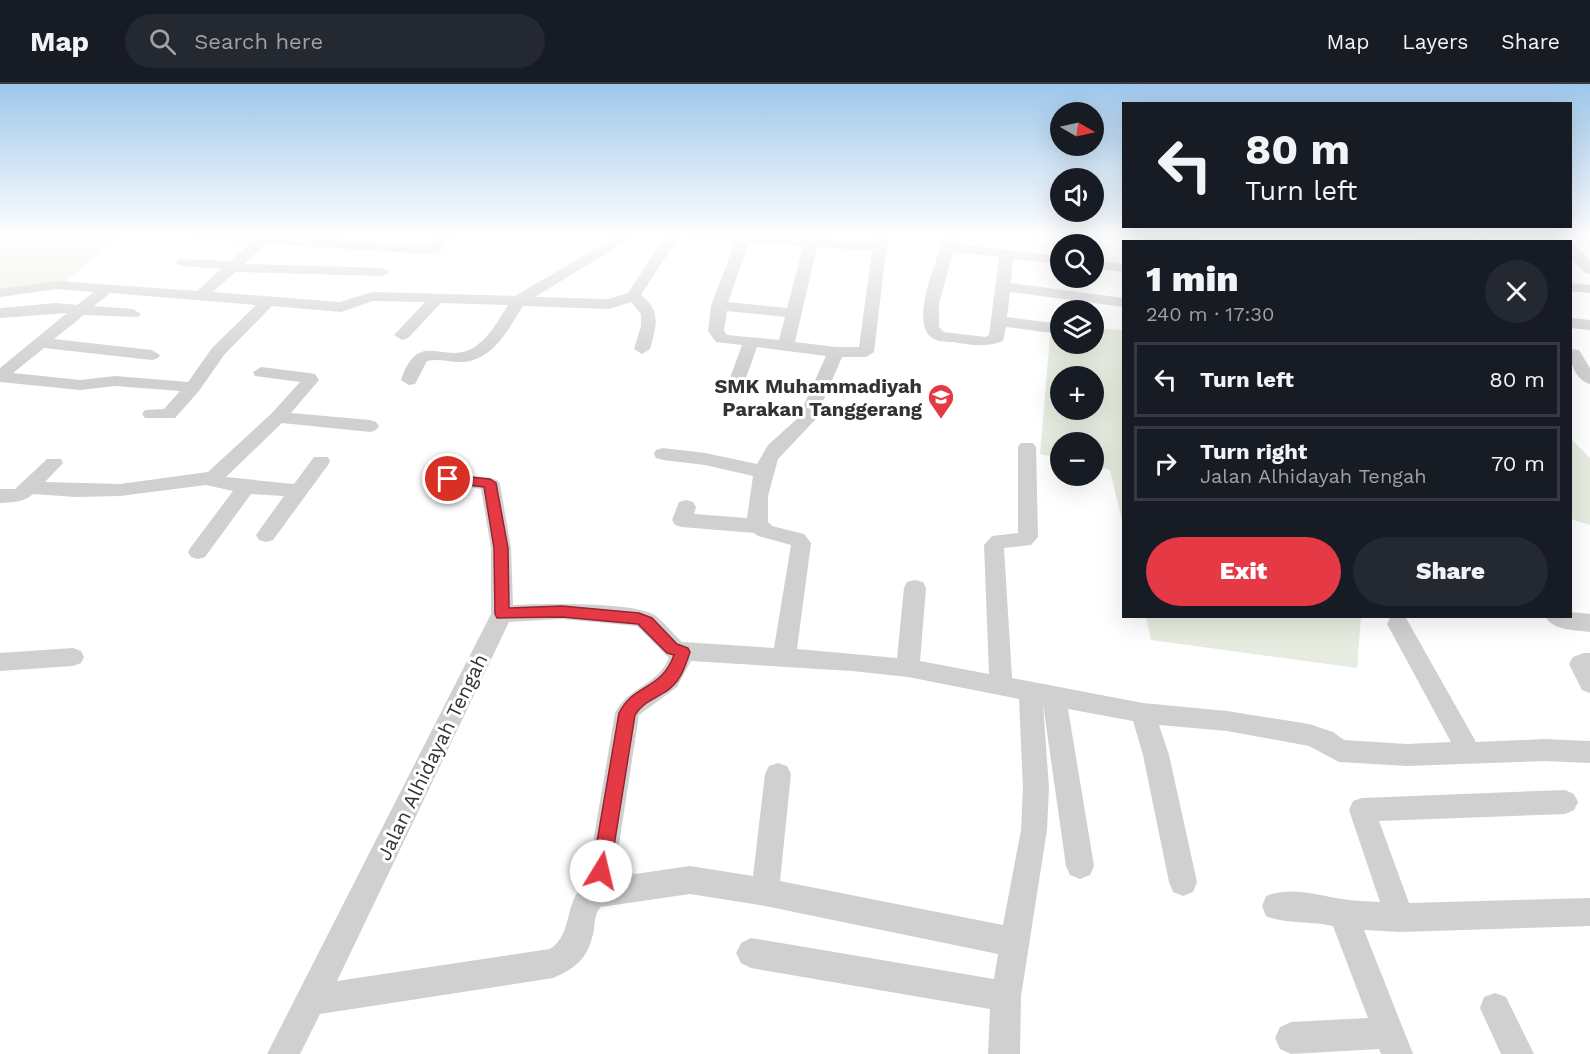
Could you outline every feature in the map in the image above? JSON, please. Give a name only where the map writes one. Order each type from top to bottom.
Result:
[{"type":"street","points":[[201,295],[217,280]]},
{"type":"street","points":[[409,380],[413,368],[421,358],[433,355],[463,357],[487,346],[497,335],[518,301],[553,280]]},
{"type":"street","points":[[0,293],[57,285],[341,307],[372,296],[602,305],[633,296],[643,280]]},
{"type":"street","points":[[728,280],[719,306],[716,331],[719,338],[786,344],[836,352],[866,352],[875,280]]},
{"type":"street","points":[[786,344],[801,280]]},
{"type":"street","points":[[939,280],[933,302],[932,329],[940,336],[994,341],[998,334],[1005,280]]},
{"type":"street","points":[[1004,287],[1122,303]]},
{"type":"street","points":[[1572,287],[1590,289]]},
{"type":"street","points":[[1,375],[43,343],[106,288]]},
{"type":"street","points":[[633,296],[648,308],[650,316],[642,349]]},
{"type":"street","points":[[402,335],[436,299]]},
{"type":"street","points":[[151,414],[169,414],[193,387],[204,365],[234,332],[270,300]]},
{"type":"street","points":[[719,306],[793,313]]},
{"type":"street","points":[[0,313],[32,309],[84,309],[134,315]]},
{"type":"street","points":[[999,321],[1050,328]]},
{"type":"street","points":[[1572,323],[1590,325]]},
{"type":"street","points":[[734,389],[752,341]]},
{"type":"street","points":[[43,343],[152,355]]},
{"type":"street","points":[[760,526],[757,519],[757,506],[772,453],[800,429],[806,420],[836,352]]},
{"type":"street","points":[[1572,352],[1590,365]]},
{"type":"street","points":[[1572,352],[1590,379]]},
{"type":"street","points":[[30,487],[70,493],[153,488],[211,478],[278,417],[310,379],[261,372]]},
{"type":"street","points":[[1,375],[68,384],[115,381],[193,387]]},
{"type":"street","points":[[278,417],[370,426]]},
{"type":"street","points":[[1001,686],[994,545],[999,541],[1028,538],[1027,447]]},
{"type":"street","points":[[663,454],[705,459],[765,472]]},
{"type":"street","points":[[266,535],[321,461]]},
{"type":"street","points":[[0,496],[17,496],[30,487],[54,463]]},
{"type":"street","points":[[211,478],[211,480],[246,487],[297,491]]},
{"type":"street","name":"Jalan Alhidayah Tengah","points":[[283,1054],[502,614],[501,548],[490,483],[448,479]]},
{"type":"street","points":[[198,552],[246,487]]},
{"type":"street","points":[[686,507],[682,520],[760,526],[772,533],[797,539],[801,543],[784,659]]},
{"type":"street","points":[[908,668],[915,588]]},
{"type":"street","points":[[502,614],[562,611],[639,618],[647,621],[672,649],[683,652],[852,662],[908,668],[1143,713],[1227,722],[1309,735],[1324,740],[1339,751],[1407,755],[1545,750],[1590,752]]},
{"type":"street","points":[[1560,618],[1590,623]]},
{"type":"street","points":[[1398,624],[1470,754]]},
{"type":"street","points":[[598,892],[627,713],[636,700],[669,681],[676,671],[683,652]]},
{"type":"street","points":[[0,662],[73,657]]},
{"type":"street","points":[[1590,662],[1581,664],[1590,683]]},
{"type":"street","points":[[1042,694],[1080,866]]},
{"type":"street","points":[[1004,1054],[1006,996],[1013,942],[1034,830],[1042,694]]},
{"type":"street","points":[[1143,713],[1156,755],[1184,882]]},
{"type":"street","points":[[765,892],[778,774]]},
{"type":"street","points":[[1400,918],[1362,810],[1565,802]]},
{"type":"street","points":[[312,999],[553,963],[569,954],[577,941],[583,906],[591,896],[598,892],[690,880],[765,892],[1013,942]]},
{"type":"street","points":[[1276,906],[1312,907],[1343,914],[1400,918],[1590,912]]},
{"type":"street","points":[[1291,1038],[1392,1043],[1343,914]]},
{"type":"street","points":[[751,953],[1006,996]]},
{"type":"street","points":[[1495,1008],[1518,1054]]},
{"type":"shaded area","points":[[0,280],[67,280],[65,282],[0,291]]},
{"type":"shaded area","points":[[1104,329],[1122,330],[1122,521],[1110,470],[1104,468],[1104,432],[1050,432],[1050,456],[1040,454],[1050,337],[1050,354],[1104,354]]},
{"type":"shaded area","points":[[1572,440],[1590,458],[1590,525],[1572,519]]},
{"type":"shaded area","points":[[1146,618],[1361,618],[1357,668],[1151,640]]},
{"type":"place","name":"SMK Muhammadiyah Parakan Tanggerang","points":[[941,420]]},
{"type":"route","points":[[448,479],[490,483],[501,548],[502,614],[562,611],[639,618],[647,621],[674,651],[683,652],[676,671],[669,681],[636,700],[627,713],[601,871]]}]
